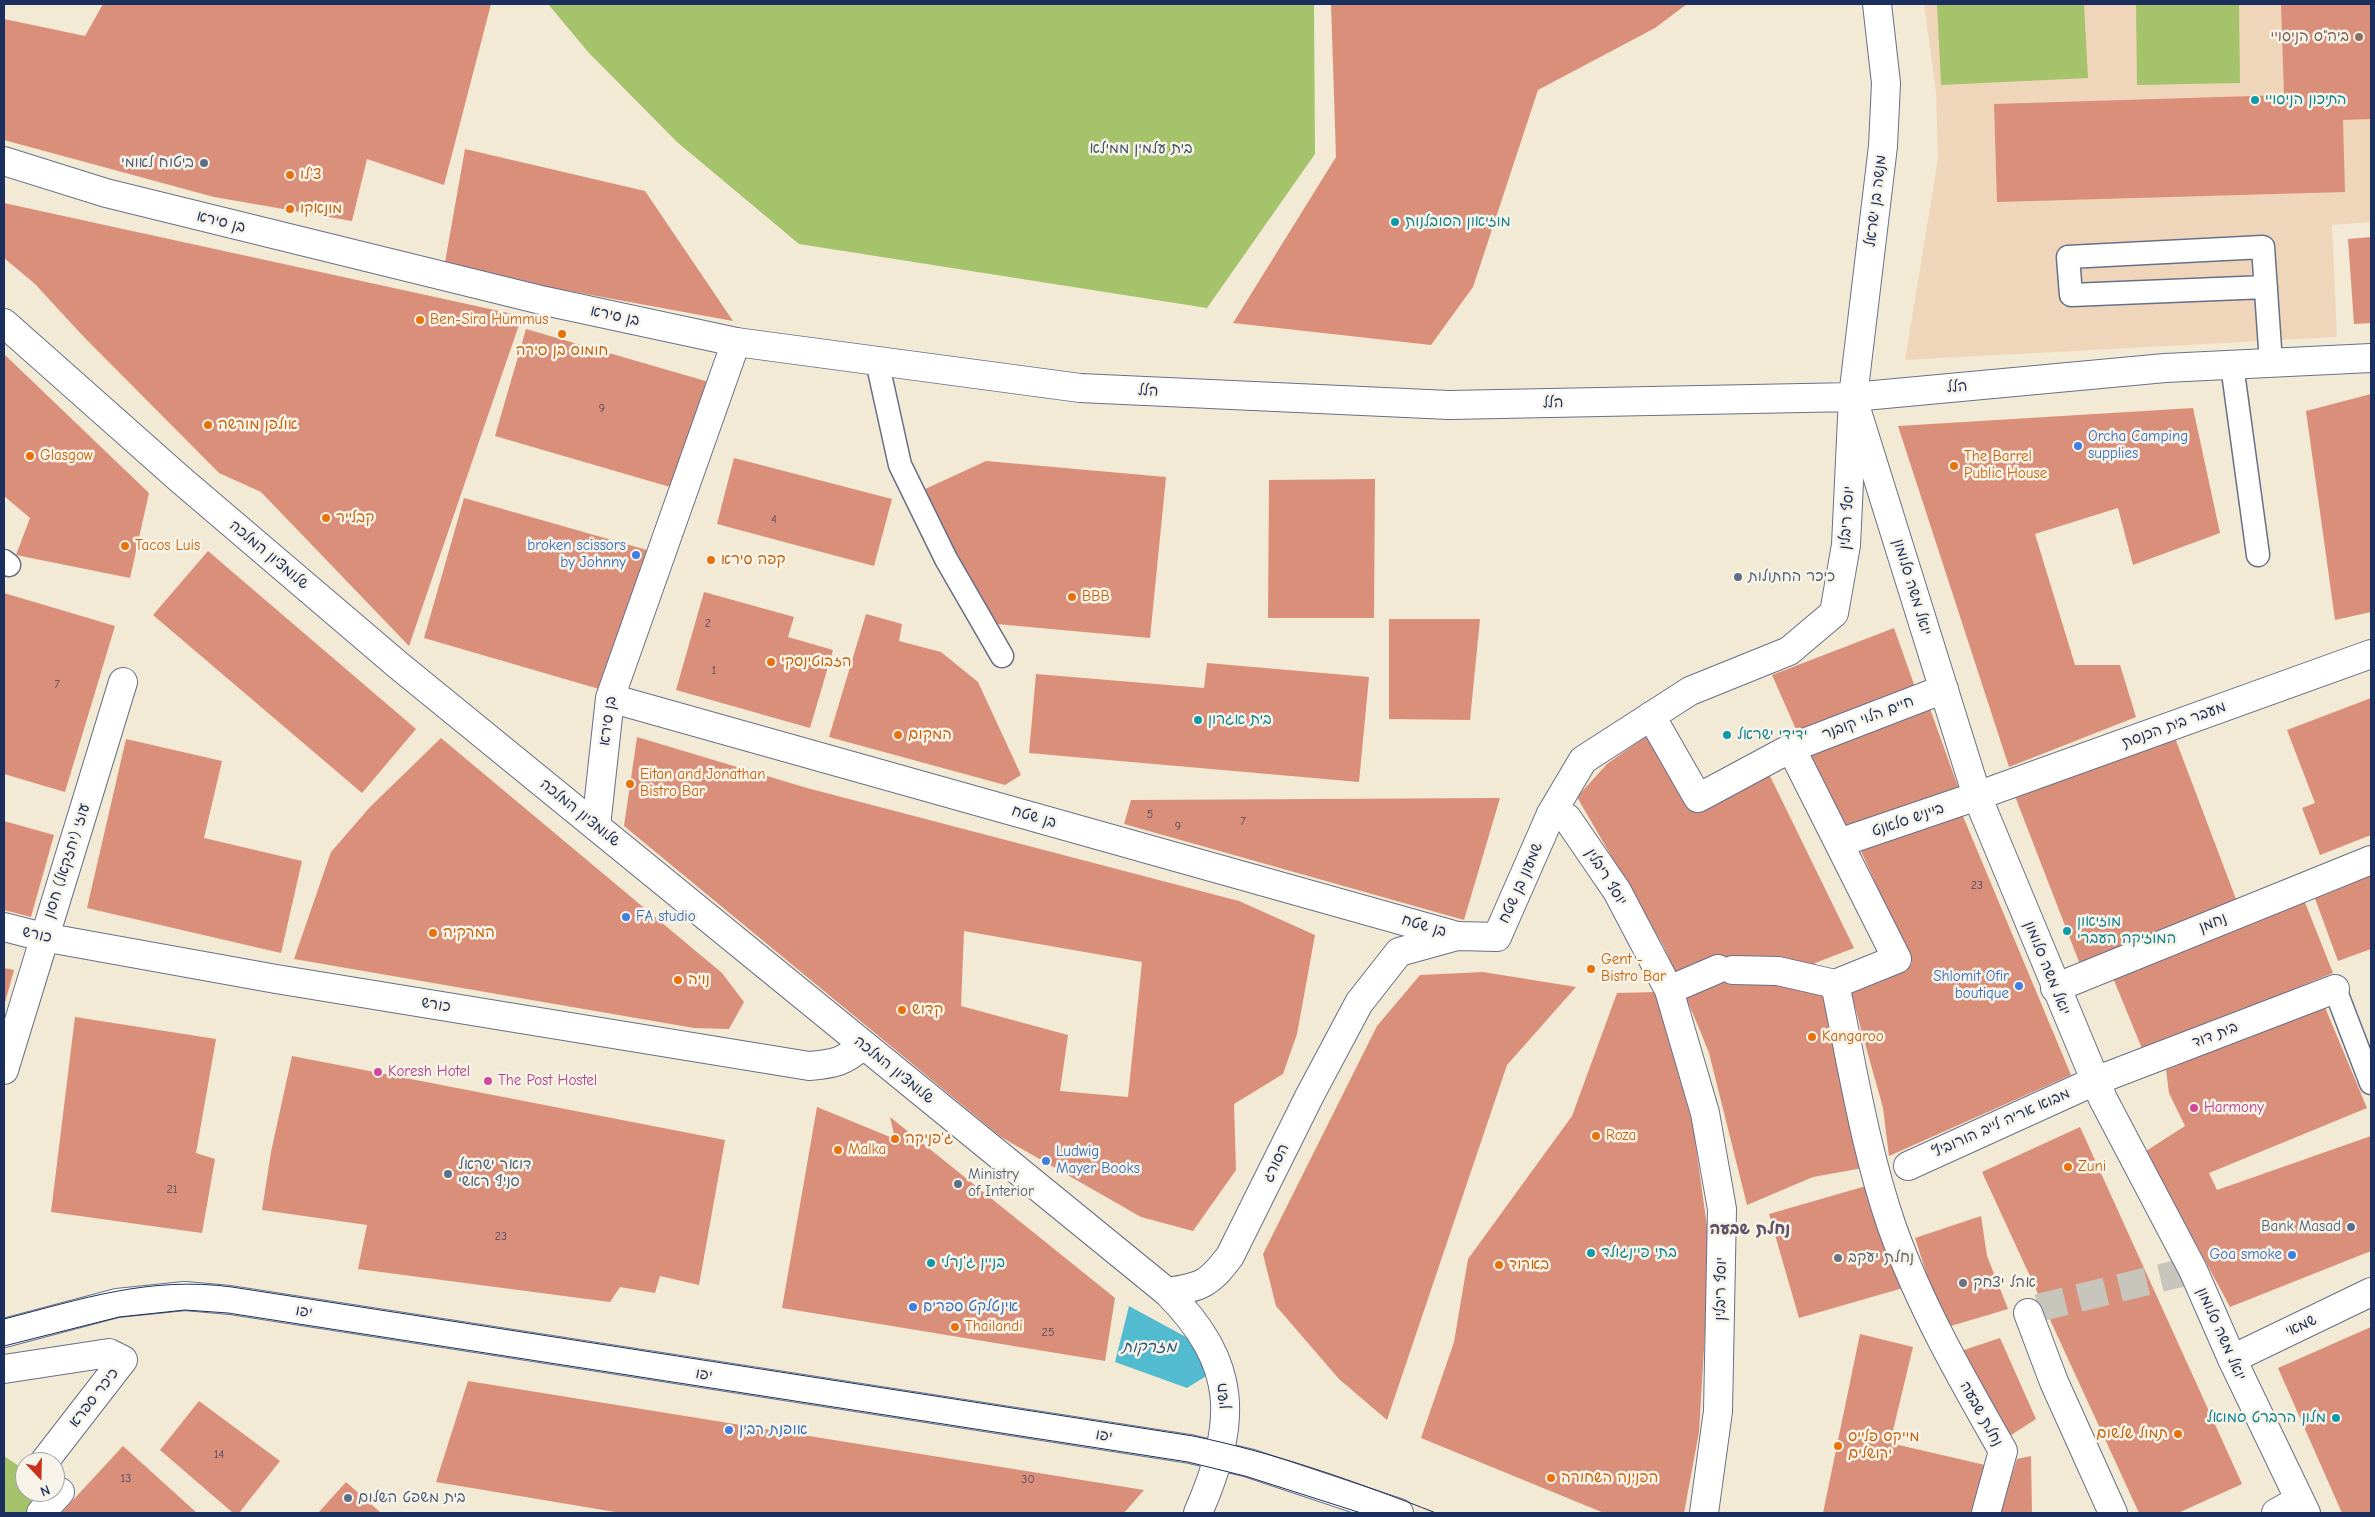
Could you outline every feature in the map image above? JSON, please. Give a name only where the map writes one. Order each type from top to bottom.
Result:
[{"type":"street","name":"מנשה בן ישראל","points":[[1853,397],[1883,146],[1886,83],[1877,4]]},
{"type":"street","name":"בן סירא","points":[[4,162],[106,193],[545,302],[736,342],[610,698],[596,826]]},
{"type":"street","name":"שלומציון המלכה","points":[[4,323],[218,512],[398,665],[1167,1292]]},
{"type":"street","name":"הלל","points":[[736,342],[1080,388],[1449,405],[1853,397],[2165,368],[2371,358]]},
{"type":"street","name":"יואל משה סלומון","points":[[1853,397],[1977,796],[2095,1081],[2193,1270],[2232,1359],[2293,1509]]},
{"type":"street","name":"יוסף ריבלין","points":[[1704,1513],[1718,1411],[1722,1209],[1705,1113],[1669,990],[1617,891],[1567,818],[1551,814],[1584,760],[1690,691],[1789,651],[1834,613],[1846,546],[1853,397]]},
{"type":"street","name":"מעבר בית הכנסת","points":[[1977,796],[2371,654]]},
{"type":"street","name":"עוזי (יחזקאל) חסון","points":[[4,1070],[43,937],[124,682]]},
{"type":"street","name":"חיים הלוי קובנר","points":[[1651,716],[1698,798],[1791,748],[1944,689]]},
{"type":"street","name":"בן שטח","points":[[610,698],[1458,936]]},
{"type":"street","points":[[1669,990],[1725,969],[1778,970],[1835,984],[1896,960],[1791,748]]},
{"type":"street","name":"בייניש סלאנט","points":[[1839,843],[1977,796]]},
{"type":"street","name":"שמעון בן שטח","points":[[1359,1003],[1399,952],[1458,936],[1497,937],[1551,814]]},
{"type":"street","name":"נחמן","points":[[2055,988],[2371,860]]},
{"type":"street","name":"כורש","points":[[4,927],[43,937],[276,979],[809,1066],[832,1064],[848,1058],[863,1045]]},
{"type":"street","name":"נחלת שבעה","points":[[1835,984],[1874,1166],[1893,1228],[1944,1346],[2002,1451],[1986,1513]]},
{"type":"street","name":"בית דוד","points":[[2095,1081],[2335,989]]},
{"type":"street","name":"הסורג","points":[[1167,1292],[1195,1288],[1214,1277],[1230,1256],[1310,1095],[1359,1003]]},
{"type":"street","name":"מבוא אריה לייב הורוביץ","points":[[1908,1166],[2095,1081]]},
{"type":"street","name":"חשין","points":[[1167,1292],[1191,1316],[1207,1342],[1221,1373],[1225,1400],[1224,1436],[1212,1480],[1198,1513]]},
{"type":"street","name":"שמאי","points":[[2232,1359],[2371,1292]]},
{"type":"street","name":"יפו","points":[[4,1333],[117,1303],[185,1296],[230,1300],[1190,1449],[1218,1455],[1295,1478],[1399,1513]]},
{"type":"street","points":[[2028,1313],[2054,1382],[2112,1513]]},
{"type":"street","name":"כיכר ספרא","points":[[4,1369],[109,1353],[123,1360],[52,1452]]},
{"type":"street","points":[[41,1513],[51,1502]]},
{"type":"lane","points":[[2266,287],[2071,295],[2068,258],[2263,247],[2266,287],[2271,363]]},
{"type":"lane","points":[[877,361],[900,465],[946,559],[1002,656]]},
{"type":"lane","points":[[2232,364],[2258,555]]},
{"type":"lane","points":[[2335,989],[2371,1083]]},
{"type":"shaded area","points":[[1924,4],[2371,4],[2371,222],[2332,225],[2337,337],[1905,360],[1938,159],[1936,92]]},
{"type":"green space","name":"בית עלמין ממילא","points":[[548,4],[1314,4],[1315,154],[1207,308],[799,244],[677,142],[589,53]]},
{"type":"green space","points":[[1937,4],[2084,4],[2088,78],[1941,85]]},
{"type":"green space","points":[[2136,4],[2239,4],[2240,83],[2137,85]]},
{"type":"green space","points":[[4,1456],[15,1463],[15,1502],[48,1502],[41,1513],[4,1513]]},
{"type":"water","name":"מזרקות","points":[[1129,1306],[1230,1361],[1187,1388],[1115,1362]]},
{"type":"building","points":[[103,4],[491,4],[444,185],[367,159],[352,221],[214,197],[4,140],[4,19],[85,36]]},
{"type":"building","name":"מוזיאון הסובלנות","points":[[1331,4],[1687,4],[1655,28],[1538,90],[1473,287],[1431,345],[1233,323],[1336,157]]},
{"type":"building","name":"התיכון הניסויי","points":[[2281,4],[2371,4],[2371,119],[2343,120],[2345,192],[1997,202],[1994,104],[2284,95]]},
{"type":"building","points":[[465,149],[645,191],[733,321],[444,268]]},
{"type":"building","points":[[4,203],[522,316],[409,646],[261,492],[219,473],[82,335],[35,284],[4,258]]},
{"type":"building","points":[[2371,237],[2371,323],[2354,324],[2348,239]]},
{"type":"building","points":[[526,329],[709,382],[677,489],[495,436]]},
{"type":"building","points":[[4,354],[149,493],[130,578],[16,555],[30,518],[4,496]]},
{"type":"building","points":[[2371,394],[2371,612],[2335,620],[2306,411]]},
{"type":"building","points":[[2193,408],[2220,533],[2133,565],[2118,508],[2035,534],[2075,665],[2120,665],[2136,717],[2009,767],[1898,426]]},
{"type":"building","points":[[734,458],[892,499],[874,566],[717,524]]},
{"type":"building","points":[[986,461],[1166,477],[1150,638],[985,623],[923,490]]},
{"type":"building","points":[[1375,479],[1374,618],[1268,618],[1269,480]]},
{"type":"building","points":[[464,498],[647,550],[606,691],[424,638]]},
{"type":"building","points":[[208,551],[416,729],[362,793],[153,615]]},
{"type":"building","points":[[704,592],[794,617],[788,637],[833,650],[810,728],[676,690]]},
{"type":"building","points":[[4,593],[115,626],[65,792],[4,774]]},
{"type":"building","points":[[866,614],[902,624],[899,641],[941,652],[978,682],[1021,775],[1005,785],[829,737]]},
{"type":"building","points":[[1389,619],[1480,619],[1470,720],[1389,719]]},
{"type":"building","points":[[1894,628],[1916,690],[1798,734],[1772,675]]},
{"type":"building","name":"בית אגרון","points":[[1207,663],[1369,677],[1359,782],[1029,753],[1036,674],[1204,688]]},
{"type":"building","points":[[2371,698],[2371,835],[2320,855],[2302,808],[2315,803],[2287,730]]},
{"type":"building","points":[[1929,706],[1961,795],[1846,832],[1807,756]]},
{"type":"building","points":[[2172,730],[2239,907],[2081,967],[2013,791]]},
{"type":"building","points":[[1652,732],[1697,810],[1769,774],[1854,948],[1815,963],[1863,1168],[1813,1177],[1747,1205],[1709,1053],[1699,1028],[1664,947],[1577,797],[1607,764]]},
{"type":"building","points":[[637,737],[807,788],[1239,901],[1315,935],[1297,1034],[1283,1074],[1234,1104],[1236,1170],[1193,1231],[1141,1217],[1001,1137],[624,826]],"holes":[[[964,931],[1142,962],[1128,1097],[1060,1091],[1068,1035],[961,1006]]]},
{"type":"building","points":[[441,738],[722,973],[744,1002],[729,1029],[694,1028],[294,959],[331,852],[370,807]]},
{"type":"building","points":[[126,739],[222,761],[204,838],[302,861],[281,953],[87,908]]},
{"type":"building","points":[[1500,798],[1464,920],[1124,824],[1131,800]]},
{"type":"building","points":[[1962,814],[2071,1075],[1889,1156],[1883,1108],[1851,993],[1912,964],[1860,849]]},
{"type":"building","points":[[4,821],[54,835],[31,917],[4,910]]},
{"type":"building","points":[[2371,872],[2371,949],[2338,961],[2313,893]]},
{"type":"building","points":[[2302,895],[2333,973],[2143,1051],[2111,973]]},
{"type":"building","points":[[4,968],[14,970],[4,1006]]},
{"type":"building","points":[[1483,972],[1576,987],[1507,1065],[1387,1420],[1339,1379],[1276,1306],[1263,1254],[1377,1026],[1420,975]]},
{"type":"building","name":"בתי פיינגולד","points":[[1655,992],[1693,1125],[1710,1248],[1699,1432],[1684,1513],[1604,1513],[1421,1438],[1454,1342],[1468,1259],[1572,1116],[1617,993]]},
{"type":"building","points":[[2324,1005],[2367,1108],[2209,1173],[2217,1190],[2371,1136],[2371,1251],[2230,1307],[2146,1151],[2185,1126],[2169,1093],[2166,1070]]},
{"type":"building","points":[[75,1017],[216,1039],[196,1153],[215,1159],[202,1233],[51,1212]]},
{"type":"building","points":[[292,1056],[725,1140],[699,1285],[660,1276],[655,1293],[620,1287],[610,1302],[358,1269],[367,1225],[262,1210],[271,1152]]},
{"type":"building","name":"בניין ג'נרלי","points":[[817,1107],[895,1139],[890,1117],[1115,1298],[1105,1361],[782,1308]]},
{"type":"building","points":[[2080,1127],[2242,1484],[2178,1513],[2139,1513],[1982,1172]]},
{"type":"building","name":"נחלת יעקב","points":[[1873,1184],[1903,1288],[1799,1318],[1769,1214]]},
{"type":"building","name":"אהל יצחק","points":[[1981,1216],[1987,1256],[2008,1309],[1944,1328],[1915,1238]]},
{"type":"building","name":"מלון הרברט סמואל","points":[[2371,1327],[2371,1513],[2342,1513],[2278,1368]]},
{"type":"building","points":[[1860,1334],[1913,1347],[1890,1443],[1985,1465],[1973,1513],[1823,1513]]},
{"type":"building","points":[[2000,1338],[2036,1419],[2008,1437],[1958,1352]]},
{"type":"building","points":[[468,1381],[1144,1490],[1124,1513],[621,1513],[436,1482]]},
{"type":"building","points":[[199,1401],[280,1461],[239,1513],[233,1513],[160,1450]]},
{"type":"building","points":[[123,1446],[197,1513],[61,1513]]},
{"type":"building","points":[[2031,1456],[2032,1513],[1999,1513],[2017,1459]]},
{"type":"building","name":"בית משפט השלום","points":[[346,1482],[381,1513],[318,1513]]},
{"type":"tunnel","points":[[2038,1308],[2193,1270]]},
{"type":"tram line","points":[[4,1319],[89,1297],[144,1287],[202,1284],[232,1287],[1193,1436],[1255,1451],[1316,1469],[1436,1513]]},
{"type":"tram line","points":[[4,1346],[119,1317],[185,1310],[228,1313],[1188,1462],[1245,1476],[1361,1513]]},
{"type":"place","name":"ביה\"ס הניסויי","points":[[2359,37]]},
{"type":"place","name":"התיכון הניסויי","points":[[2255,100]]},
{"type":"place","name":"ביטוח לאומי","points":[[204,163]]},
{"type":"place","name":"צ'לו","points":[[290,175]]},
{"type":"place","name":"מונאקו","points":[[290,209]]},
{"type":"place","name":"מוזיאון הסובלנות","points":[[1395,222]]},
{"type":"place","name":"Ben-Sira Hummus","points":[[420,320]]},
{"type":"place","name":"חומוס בן סירה","points":[[562,334]]},
{"type":"place","name":"אולפן מורשה","points":[[208,425]]},
{"type":"place","name":"Orcha Camping supplies","points":[[2078,446]]},
{"type":"place","name":"Glasgow","points":[[30,456]]},
{"type":"place","name":"The Barrel Public House","points":[[1954,466]]},
{"type":"place","name":"קבלייר","points":[[326,518]]},
{"type":"place","name":"Tacos Luis","points":[[125,546]]},
{"type":"place","name":"broken scissors by Johnny","points":[[636,555]]},
{"type":"place","name":"קפה סירא","points":[[711,560]]},
{"type":"place","name":"כיכר החתולות","points":[[1738,577]]},
{"type":"place","name":"BBB","points":[[1072,597]]},
{"type":"place","name":"הזבוטינסקי","points":[[771,662]]},
{"type":"place","name":"בית אגרון","points":[[1198,720]]},
{"type":"place","name":"המקום","points":[[898,735]]},
{"type":"place","name":"ידידי ישראל","points":[[1727,735]]},
{"type":"place","name":"Eitan and Jonathan Bistro Bar","points":[[630,784]]},
{"type":"place","name":"FA studio","points":[[626,917]]},
{"type":"place","name":"מוזיאון המוזיקה העברי","points":[[2067,931]]},
{"type":"place","name":"המרקיה","points":[[433,933]]},
{"type":"place","name":"Gent - Bistro Bar","points":[[1591,969]]},
{"type":"place","name":"נויה","points":[[678,980]]},
{"type":"place","name":"Shlomit Ofir boutique","points":[[2019,986]]},
{"type":"place","name":"קדוש","points":[[902,1010]]},
{"type":"place","name":"Kangaroo","points":[[1812,1037]]},
{"type":"place","name":"Koresh Hotel","points":[[378,1072]]},
{"type":"place","name":"The Post Hostel","points":[[488,1081]]},
{"type":"place","name":"Harmony","points":[[2194,1108]]},
{"type":"place","name":"Roza","points":[[1596,1136]]},
{"type":"place","name":"ג'פניקה","points":[[895,1139]]},
{"type":"place","name":"Malka","points":[[838,1150]]},
{"type":"place","name":"Ludwig Mayer Books","points":[[1046,1161]]},
{"type":"place","name":"Zuni","points":[[2068,1167]]},
{"type":"place","name":"דואר ישראל סניף ראשי","points":[[448,1174]]},
{"type":"place","name":"Ministry of Interior","points":[[958,1184]]},
{"type":"place","name":"Bank Masad","points":[[2351,1227]]},
{"type":"place","name":"בתי פיינגולד","points":[[1591,1253]]},
{"type":"place","name":"Goa smoke","points":[[2292,1255]]},
{"type":"place","name":"נחלת יעקב","points":[[1838,1258]]},
{"type":"place","name":"בניין ג'נרלי","points":[[931,1263]]},
{"type":"place","name":"בארוד","points":[[1499,1265]]},
{"type":"place","name":"אהל יצחק","points":[[1963,1283]]},
{"type":"place","name":"אינטלקט ספרים","points":[[913,1307]]},
{"type":"place","name":"Thailandi","points":[[955,1327]]},
{"type":"place","name":"מלון הרברט סמואל","points":[[2336,1418]]},
{"type":"place","name":"אופנת רבין","points":[[729,1430]]},
{"type":"place","name":"תמול שלשום","points":[[2178,1434]]},
{"type":"place","name":"מייקס פלייס ירושלים","points":[[1838,1446]]},
{"type":"place","name":"הפנינה השחורה","points":[[1551,1478]]},
{"type":"place","name":"בית משפט השלום","points":[[348,1498]]},
{"type":"district","name":"נחלת שבעה","points":[[1750,1229]]}]
